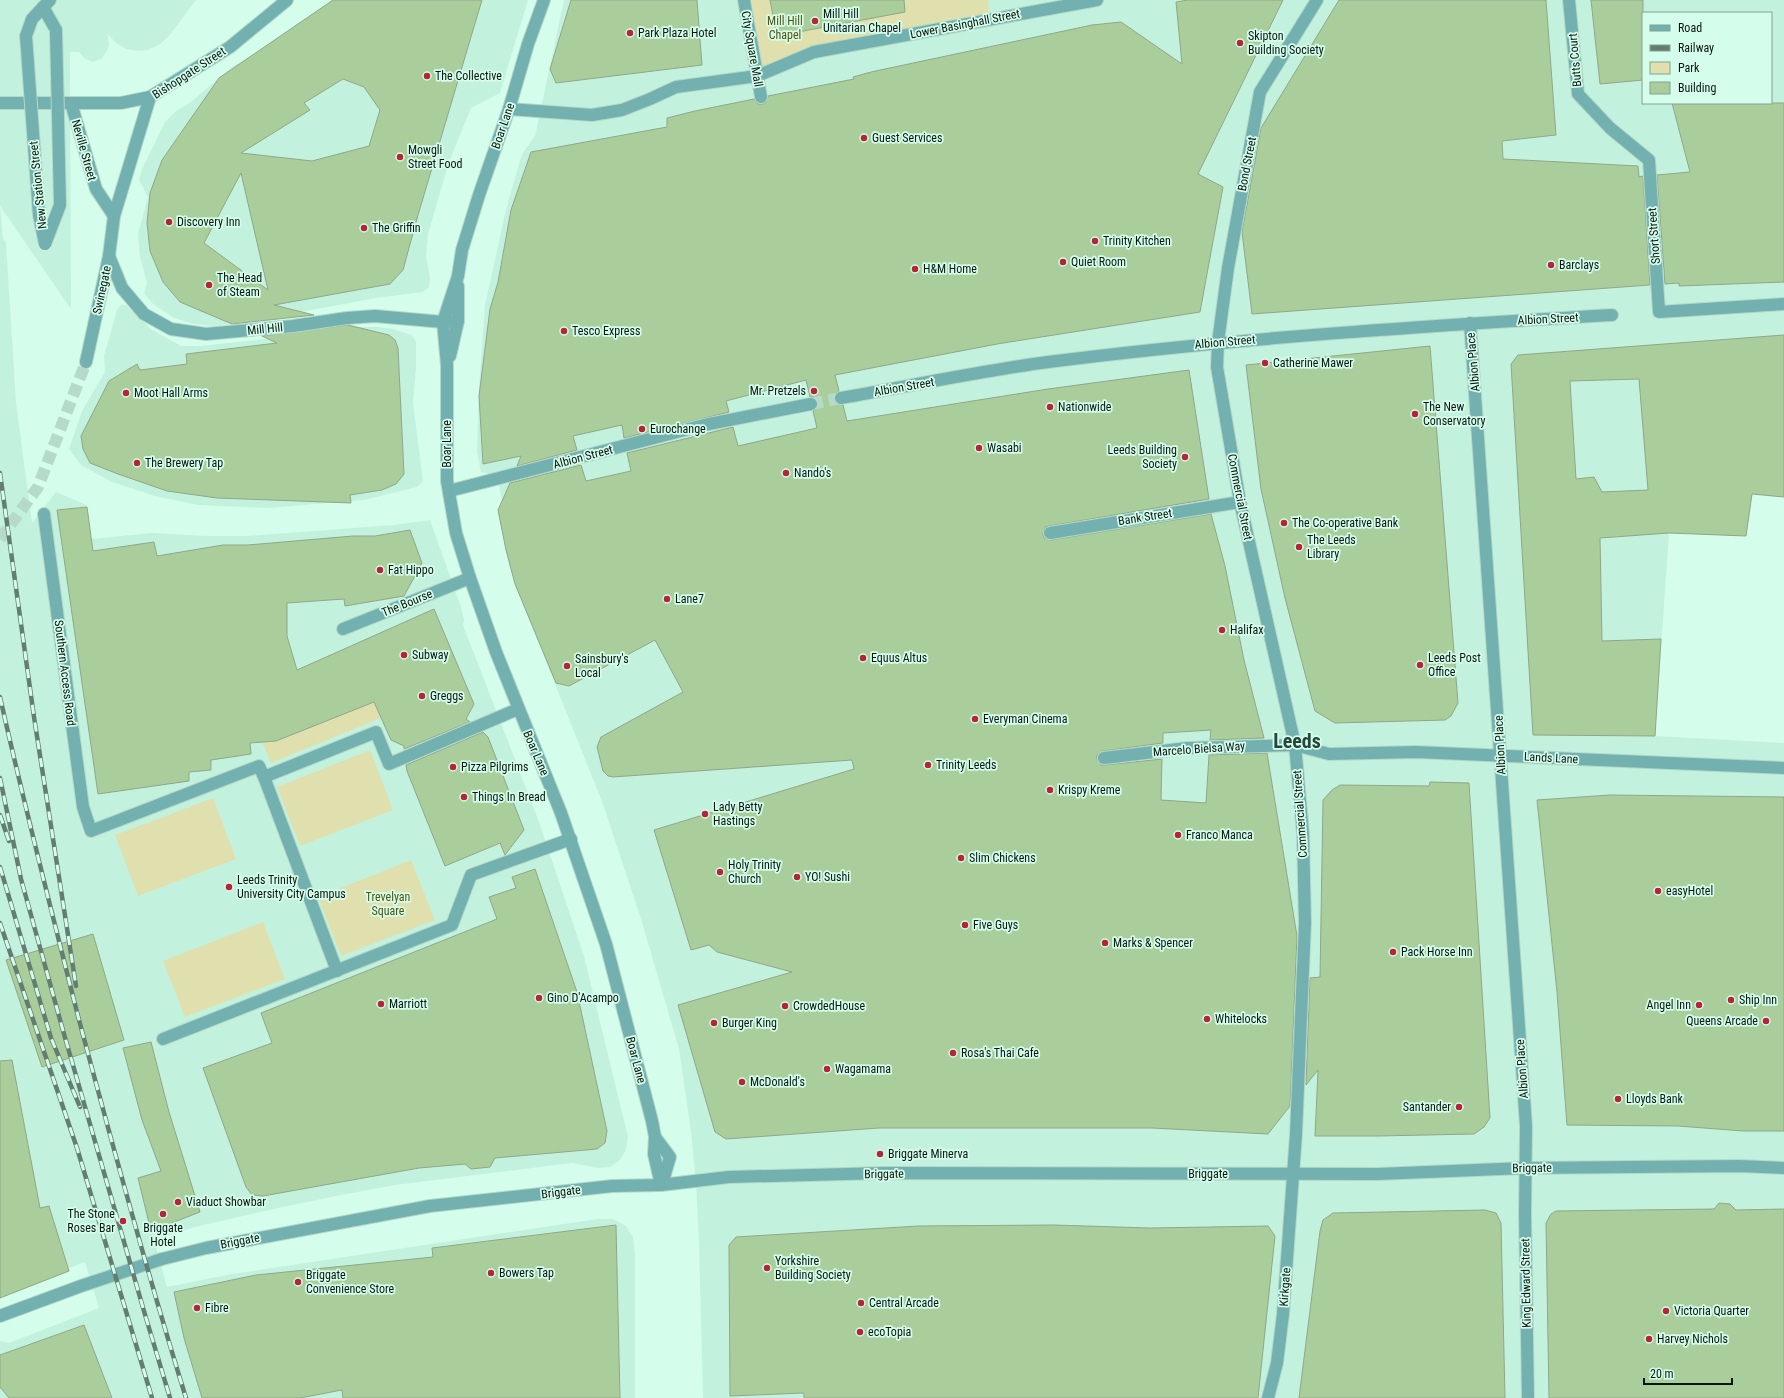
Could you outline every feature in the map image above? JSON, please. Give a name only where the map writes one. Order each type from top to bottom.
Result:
[{"type":"street","name":"Bishopgate Street","points":[[114,216],[150,97],[230,47],[287,0]]},
{"type":"street","name":"Boar Lane","points":[[448,365],[458,321],[458,276],[462,250],[479,195],[509,109],[528,44],[544,0]]},
{"type":"street","name":"City Square Mall","points":[[744,0],[761,97]]},
{"type":"street","name":"Lower Basinghall Street","points":[[509,109],[592,115],[622,110],[676,87],[757,76],[814,52],[1097,0]]},
{"type":"street","name":"Bond Street","points":[[1218,342],[1228,268],[1260,92],[1317,0]]},
{"type":"street","name":"Butts Court","points":[[1569,0],[1578,94],[1610,128],[1649,160]]},
{"type":"street","name":"New Station Street","points":[[47,3],[56,30],[60,205],[45,244],[39,215],[26,36],[32,19],[47,3]]},
{"type":"street","name":"Neville Street","points":[[0,103],[121,103],[150,97]]},
{"type":"street","name":"Neville Street","points":[[71,103],[96,189],[114,216]]},
{"type":"street","name":"Short Street","points":[[1649,160],[1659,312],[1784,304]]},
{"type":"street","name":"Swinegate","points":[[86,362],[109,256],[114,216]]},
{"type":"street","name":"Mill Hill","points":[[109,256],[122,288],[144,314],[171,329],[206,334],[375,316],[443,322],[458,321]]},
{"type":"street","name":"Boar Lane","points":[[458,276],[443,322],[448,365],[446,455],[449,491],[456,533],[496,652],[571,839],[606,944],[655,1137],[654,1154],[662,1185]]},
{"type":"street","name":"Albion Street","points":[[841,398],[1046,362],[1218,342],[1470,323],[1612,315]]},
{"type":"street","name":"Albion Place","points":[[1470,323],[1526,1126],[1526,1168]]},
{"type":"street","name":"Commercial Street","points":[[1218,342],[1217,367],[1240,502],[1295,745],[1303,834],[1305,922],[1294,1174]]},
{"type":"street","name":"Albion Street","points":[[449,491],[704,425],[811,404]]},
{"type":"street","name":"Bank Street","points":[[1050,533],[1240,502]]},
{"type":"street","name":"Southern Access Road","points":[[44,514],[76,762],[83,807],[91,831],[259,766],[264,777]]},
{"type":"street","name":"The Bourse","points":[[343,629],[470,578]]},
{"type":"street","points":[[337,971],[297,876],[264,777],[376,732],[389,764],[518,709]]},
{"type":"street","name":"Lands Lane","points":[[1295,745],[1329,754],[1416,752],[1784,768]]},
{"type":"street","name":"Marcelo Bielsa Way","points":[[1104,758],[1187,748],[1295,745]]},
{"type":"street","points":[[163,1039],[452,924],[471,875],[571,839]]},
{"type":"street","name":"Briggate","points":[[0,1316],[81,1286],[147,1264],[186,1252],[232,1242],[430,1206],[612,1186],[662,1185],[728,1177],[884,1173],[1294,1174],[1434,1173],[1526,1168],[1738,1166],[1784,1168]]},
{"type":"street","name":"King Edward Street","points":[[1526,1168],[1528,1398]]},
{"type":"street","name":"Kirkgate","points":[[1268,1398],[1277,1362],[1282,1321],[1294,1174]]},
{"type":"shaded area","points":[[0,0],[196,0],[169,36],[159,45],[147,50],[139,51],[126,49],[115,42],[107,33],[109,44],[107,51],[102,58],[93,62],[85,59],[79,52],[70,52],[71,309],[0,206]]},
{"type":"shaded area","points":[[342,0],[528,0],[500,93],[471,108],[449,162],[428,234],[426,256],[430,278],[429,288],[422,292],[376,298],[247,322],[213,326],[194,324],[174,318],[153,304],[144,293],[147,283],[140,257],[138,234],[148,197],[139,180],[142,169],[165,122],[176,111],[191,102],[232,67]]},
{"type":"shaded area","points":[[564,0],[1784,0],[1784,496],[1752,494],[1746,536],[1669,533],[1655,736],[1784,743],[1784,1398],[703,1398],[696,1181],[691,1132],[679,1049],[641,919],[603,804],[515,584],[498,510],[502,500],[497,476],[481,472],[477,452],[479,388],[485,305],[506,210],[522,154],[535,136]]},
{"type":"shaded area","points":[[0,206],[3,239],[6,242],[16,403],[32,523],[56,492],[87,505],[91,539],[152,533],[208,536],[246,536],[394,525],[430,520],[461,607],[464,620],[463,625],[538,819],[584,956],[628,1137],[626,1150],[620,1160],[610,1167],[598,1168],[572,1163],[395,1185],[278,1208],[195,1227],[154,1240],[167,1287],[232,1274],[597,1219],[613,1219],[626,1226],[633,1237],[635,1255],[635,1398],[0,1398],[0,1341],[9,1343],[99,1308],[85,1262],[0,1294]]},
{"type":"shaded area","points":[[121,305],[126,305],[151,329],[181,346],[200,346],[257,340],[342,327],[378,327],[393,329],[412,335],[416,342],[416,368],[413,403],[423,481],[417,487],[364,500],[268,508],[198,505],[155,496],[112,482],[81,465],[69,449],[82,411],[105,372],[104,356],[117,310]]},
{"type":"green space","name":"Mill Hill Chapel","points":[[751,0],[988,0],[990,19],[762,69]]},
{"type":"green space","points":[[374,701],[381,718],[271,763],[262,742],[276,741]]},
{"type":"green space","points":[[370,750],[393,810],[300,846],[277,787]]},
{"type":"green space","points":[[213,798],[236,859],[138,896],[115,835]]},
{"type":"green space","name":"Trevelyan Square","points":[[411,860],[435,920],[341,956],[318,897]]},
{"type":"green space","points":[[263,922],[285,979],[185,1017],[163,961]]},
{"type":"building","points":[[333,0],[482,0],[403,270],[390,284],[274,305],[314,315],[232,324],[180,302],[163,282],[150,251],[147,223],[150,193],[162,160],[219,78]],"holes":[[[343,79],[364,87],[380,110],[369,146],[312,161],[241,153],[310,110],[304,103]],[[241,173],[268,290],[204,243]]]},
{"type":"building","name":"Park Plaza Hotel","points":[[571,0],[697,0],[702,65],[556,83],[550,69]]},
{"type":"building","name":"Mill Hill Unitarian Chapel","points":[[770,0],[904,0],[905,12],[777,36]]},
{"type":"building","points":[[1188,0],[1283,0],[1198,174],[1223,187],[1200,312],[997,344],[835,375],[839,391],[834,395],[834,399],[836,403],[843,405],[847,421],[1048,389],[1189,370],[1209,499],[1049,526],[1045,527],[1043,534],[1044,538],[1051,540],[1211,514],[1225,566],[1244,660],[1264,738],[1210,740],[1211,730],[1163,733],[1163,743],[1103,751],[1097,755],[1097,759],[1101,765],[1105,765],[1162,759],[1161,800],[1206,803],[1209,755],[1267,753],[1297,936],[1290,1106],[1268,1134],[1152,1128],[879,1128],[726,1139],[715,1132],[678,1005],[792,972],[717,952],[709,945],[691,950],[654,830],[854,769],[852,760],[613,777],[608,776],[603,771],[597,747],[601,737],[683,692],[655,640],[569,686],[556,683],[515,584],[498,510],[510,483],[581,465],[586,481],[631,471],[627,453],[733,427],[738,446],[817,428],[813,411],[818,407],[818,402],[814,397],[810,397],[806,380],[726,401],[729,412],[624,438],[622,425],[573,436],[577,450],[517,466],[521,456],[483,464],[479,396],[490,309],[498,282],[511,210],[531,152],[667,127],[667,118],[695,111],[754,99],[758,104],[763,104],[766,102],[768,96],[854,79],[853,77],[871,72],[1092,25],[1121,22],[1182,64],[1176,2]]},
{"type":"building","points":[[1339,0],[1546,0],[1556,135],[1502,141],[1503,159],[1638,166],[1639,177],[1643,176],[1650,285],[1252,314],[1242,232],[1261,128]]},
{"type":"building","points":[[1591,0],[1643,0],[1642,80],[1600,84]]},
{"type":"building","points":[[1784,103],[1784,282],[1679,286],[1679,283],[1665,284],[1657,175],[1690,172],[1672,104]]},
{"type":"building","points":[[348,325],[389,335],[395,340],[398,348],[404,474],[396,484],[382,490],[350,495],[351,503],[217,498],[167,491],[90,463],[83,449],[81,436],[109,381],[137,364],[140,370],[187,364],[186,354],[277,343],[262,336]]},
{"type":"building","points":[[1784,335],[1784,497],[1752,494],[1746,536],[1669,533],[1600,538],[1602,641],[1661,639],[1655,736],[1533,735],[1511,364],[1518,355]],"holes":[[[1639,379],[1648,490],[1602,492],[1594,477],[1576,479],[1570,381]]]},
{"type":"building","points":[[1430,346],[1458,703],[1451,716],[1445,720],[1335,723],[1315,711],[1285,598],[1261,489],[1246,365]]},
{"type":"building","points":[[87,507],[93,551],[154,542],[157,556],[223,545],[248,545],[353,536],[375,536],[410,530],[422,563],[404,596],[345,606],[344,599],[287,603],[287,636],[297,670],[434,609],[474,704],[466,719],[470,722],[404,749],[404,746],[391,740],[374,702],[276,741],[250,743],[251,754],[211,760],[211,770],[189,772],[189,781],[98,794],[57,510]]},
{"type":"building","points":[[483,732],[488,737],[524,830],[505,855],[500,843],[445,866],[407,771],[406,765]]},
{"type":"building","points":[[1430,782],[1469,783],[1490,1118],[1484,1127],[1474,1134],[1315,1136],[1318,1070],[1306,1085],[1310,978],[1320,977],[1323,800],[1332,790],[1340,785],[1429,786]]},
{"type":"building","points":[[1610,795],[1784,797],[1784,1131],[1743,1131],[1678,1126],[1567,1125],[1557,992],[1537,800]]},
{"type":"building","points":[[535,869],[577,992],[607,1131],[605,1143],[597,1149],[495,1158],[490,1167],[471,1169],[465,1164],[419,1168],[263,1196],[252,1195],[246,1187],[203,1068],[272,1043],[261,1013],[497,919],[489,897],[516,888],[512,877]]},
{"type":"building","points":[[93,934],[124,1040],[42,1067],[6,960]]},
{"type":"building","points":[[151,1042],[169,1112],[200,1212],[151,1231],[138,1178],[161,1171],[142,1120],[123,1048]]},
{"type":"building","points":[[12,1060],[40,1208],[49,1206],[69,1271],[0,1298],[0,1061]]},
{"type":"building","name":"Victoria Quarter","points":[[1719,1203],[1730,1204],[1736,1210],[1784,1209],[1784,1398],[1549,1398],[1546,1223],[1551,1214],[1556,1211],[1714,1209]]},
{"type":"building","points":[[1485,1210],[1496,1213],[1501,1223],[1505,1398],[1299,1398],[1320,1231],[1323,1220],[1333,1213]]},
{"type":"building","points":[[616,1225],[620,1398],[343,1398],[342,1390],[300,1398],[202,1398],[184,1338],[174,1292],[256,1275],[433,1257],[432,1248]]},
{"type":"building","points":[[1054,1225],[1150,1228],[1268,1226],[1275,1236],[1258,1398],[804,1398],[804,1393],[730,1396],[729,1245],[736,1237],[918,1226]]},
{"type":"building","points":[[84,1325],[112,1398],[9,1398],[0,1387],[0,1355]]},
{"type":"tunnel","points":[[0,539],[38,487],[86,362]]},
{"type":"tunnel","points":[[811,404],[841,398]]},
{"type":"railway","points":[[0,473],[34,717],[76,986]]},
{"type":"railway","points":[[0,697],[28,817],[78,1016],[130,1208],[186,1398]]},
{"type":"railway","points":[[0,778],[21,879],[64,1034],[170,1398]]},
{"type":"railway","points":[[0,815],[9,841]]},
{"type":"railway","points":[[0,867],[51,1038],[80,1107]]},
{"type":"railway","points":[[0,923],[77,1148],[152,1398]]},
{"type":"place","name":"Mill Hill Unitarian Chapel","points":[[815,21]]},
{"type":"place","name":"Park Plaza Hotel","points":[[630,33]]},
{"type":"place","name":"Skipton Building Society","points":[[1240,43]]},
{"type":"place","name":"The Collective","points":[[427,76]]},
{"type":"place","name":"Guest Services","points":[[864,138]]},
{"type":"place","name":"Mowgli Street Food","points":[[400,157]]},
{"type":"place","name":"Discovery Inn","points":[[169,222]]},
{"type":"place","name":"The Griffin","points":[[364,228]]},
{"type":"place","name":"Trinity Kitchen","points":[[1095,241]]},
{"type":"place","name":"Quiet Room","points":[[1063,262]]},
{"type":"place","name":"Barclays","points":[[1551,265]]},
{"type":"place","name":"H&M Home","points":[[915,269]]},
{"type":"place","name":"The Head of Steam","points":[[209,285]]},
{"type":"place","name":"Tesco Express","points":[[564,331]]},
{"type":"place","name":"Catherine Mawer","points":[[1265,363]]},
{"type":"place","name":"Mr. Pretzels","points":[[814,391]]},
{"type":"place","name":"Moot Hall Arms","points":[[126,393]]},
{"type":"place","name":"Nationwide","points":[[1050,407]]},
{"type":"place","name":"The New Conservatory","points":[[1415,414]]},
{"type":"place","name":"Eurochange","points":[[642,429]]},
{"type":"place","name":"Wasabi","points":[[979,448]]},
{"type":"place","name":"Leeds Building Society","points":[[1185,457]]},
{"type":"place","name":"The Brewery Tap","points":[[137,463]]},
{"type":"place","name":"Nando's","points":[[786,473]]},
{"type":"place","name":"The Co-operative Bank","points":[[1284,523]]},
{"type":"place","name":"The Leeds Library","points":[[1299,547]]},
{"type":"place","name":"Fat Hippo","points":[[380,570]]},
{"type":"place","name":"Lane7","points":[[667,599]]},
{"type":"place","name":"Halifax","points":[[1222,630]]},
{"type":"place","name":"Subway","points":[[404,655]]},
{"type":"place","name":"Equus Altus","points":[[863,658]]},
{"type":"place","name":"Leeds Post Office","points":[[1420,665]]},
{"type":"place","name":"Sainsbury's Local","points":[[567,666]]},
{"type":"place","name":"Greggs","points":[[422,696]]},
{"type":"place","name":"Everyman Cinema","points":[[975,719]]},
{"type":"place","name":"Trinity Leeds","points":[[928,765]]},
{"type":"place","name":"Pizza Pilgrims","points":[[453,767]]},
{"type":"place","name":"Krispy Kreme","points":[[1050,790]]},
{"type":"place","name":"Things In Bread","points":[[464,797]]},
{"type":"place","name":"Lady Betty Hastings","points":[[705,814]]},
{"type":"place","name":"Franco Manca","points":[[1178,835]]},
{"type":"place","name":"Slim Chickens","points":[[961,858]]},
{"type":"place","name":"Holy Trinity Church","points":[[720,872]]},
{"type":"place","name":"YO! Sushi","points":[[797,877]]},
{"type":"place","name":"Leeds Trinity University City Campus","points":[[229,887]]},
{"type":"place","name":"easyHotel","points":[[1658,891]]},
{"type":"place","name":"Five Guys","points":[[965,925]]},
{"type":"place","name":"Marks & Spencer","points":[[1105,943]]},
{"type":"place","name":"Pack Horse Inn","points":[[1393,952]]},
{"type":"place","name":"Gino D'Acampo","points":[[539,998]]},
{"type":"place","name":"Ship Inn","points":[[1731,1000]]},
{"type":"place","name":"Marriott","points":[[381,1004]]},
{"type":"place","name":"Angel Inn","points":[[1699,1005]]},
{"type":"place","name":"CrowdedHouse","points":[[785,1006]]},
{"type":"place","name":"Whitelocks","points":[[1207,1019]]},
{"type":"place","name":"Queens Arcade","points":[[1766,1021]]},
{"type":"place","name":"Burger King","points":[[714,1023]]},
{"type":"place","name":"Rosa's Thai Cafe","points":[[953,1053]]},
{"type":"place","name":"Wagamama","points":[[827,1069]]},
{"type":"place","name":"McDonald's","points":[[742,1082]]},
{"type":"place","name":"Lloyds Bank","points":[[1618,1099]]},
{"type":"place","name":"Santander","points":[[1459,1107]]},
{"type":"place","name":"Briggate Minerva","points":[[880,1154]]},
{"type":"place","name":"Viaduct Showbar","points":[[178,1202]]},
{"type":"place","name":"Briggate Hotel","points":[[163,1214]]},
{"type":"place","name":"The Stone Roses Bar","points":[[123,1221]]},
{"type":"place","name":"Yorkshire Building Society","points":[[767,1268]]},
{"type":"place","name":"Bowers Tap","points":[[491,1273]]},
{"type":"place","name":"Briggate Convenience Store","points":[[298,1282]]},
{"type":"place","name":"Central Arcade","points":[[861,1303]]},
{"type":"place","name":"Fibre","points":[[197,1308]]},
{"type":"place","name":"Victoria Quarter","points":[[1666,1311]]},
{"type":"place","name":"ecoTopia","points":[[860,1332]]},
{"type":"place","name":"Harvey Nichols","points":[[1649,1339]]},
{"type":"district","name":"Leeds","points":[[1297,741]]}]
